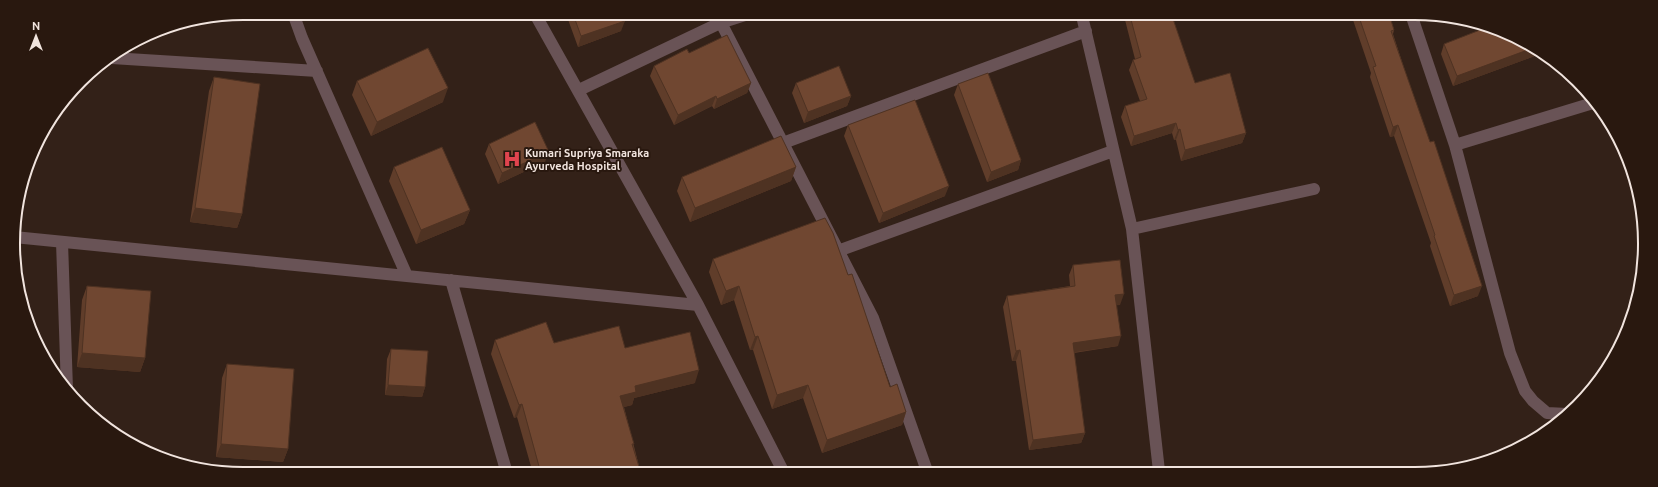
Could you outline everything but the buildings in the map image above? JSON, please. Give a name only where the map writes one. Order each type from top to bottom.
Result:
[{"type":"street","points":[[296,20],[302,38],[407,276]]},
{"type":"street","points":[[538,20],[698,305],[781,467]]},
{"type":"street","points":[[579,90],[716,20]]},
{"type":"street","points":[[719,20],[873,318],[926,467]]},
{"type":"street","points":[[1083,20],[1132,229],[1158,467]]},
{"type":"street","points":[[1413,20],[1455,145],[1510,353],[1526,392],[1533,401],[1547,413],[1560,414]]},
{"type":"street","points":[[783,143],[1086,31]]},
{"type":"street","points":[[118,58],[317,71]]},
{"type":"street","points":[[1455,145],[1590,104]]},
{"type":"street","points":[[838,251],[1113,151]]},
{"type":"street","points":[[1132,229],[1314,188]]},
{"type":"street","points":[[20,238],[698,305]]},
{"type":"street","points":[[62,242],[66,380]]},
{"type":"street","points":[[451,280],[505,467]]},
{"type":"place","name":"Kumari Supriya Smaraka Ayurveda Hospital","points":[[512,159]]}]
